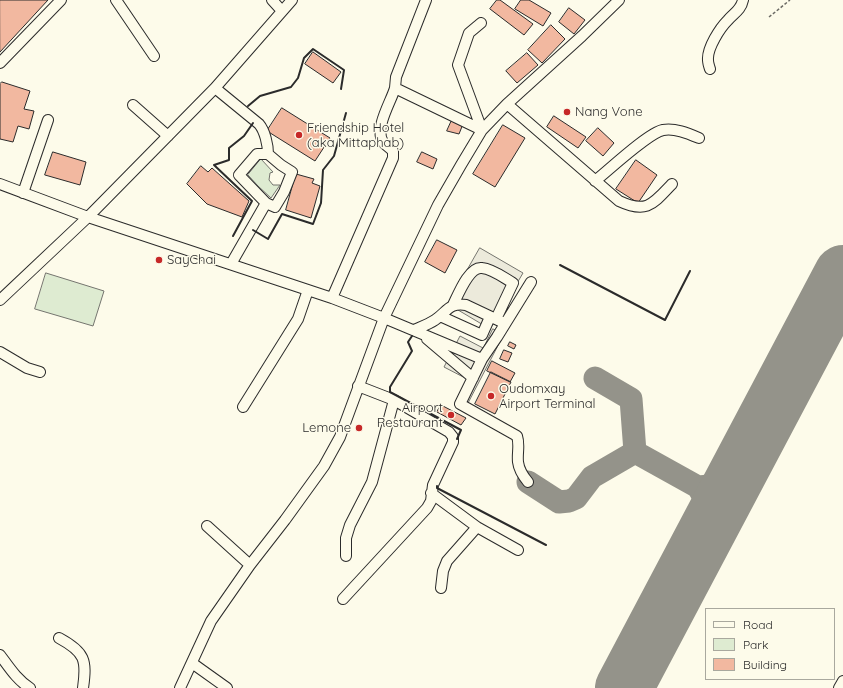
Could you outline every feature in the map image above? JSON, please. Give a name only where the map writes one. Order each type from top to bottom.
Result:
[{"type":"street","points":[[0,63],[61,0]]},
{"type":"street","points":[[116,0],[154,56]]},
{"type":"street","points":[[272,0],[282,11]]},
{"type":"street","points":[[0,300],[88,217],[215,88],[292,0]]},
{"type":"street","points":[[332,298],[393,158],[393,151],[384,143],[380,135],[380,126],[392,98],[396,77],[426,0]]},
{"type":"street","points":[[180,688],[211,621],[250,564],[285,520],[324,466],[340,437],[384,318],[438,204],[482,130],[507,104],[577,42],[620,0]]},
{"type":"street","points":[[710,69],[708,59],[712,43],[719,31],[739,10],[743,0]]},
{"type":"street","points":[[481,23],[469,33],[458,65],[482,130]]},
{"type":"street","points":[[215,88],[261,127],[268,146],[268,154]]},
{"type":"street","points":[[395,88],[482,130]]},
{"type":"street","points":[[507,104],[619,201],[633,207],[645,207],[656,201],[672,184]]},
{"type":"street","points":[[133,105],[168,136]]},
{"type":"street","points":[[23,193],[48,120]]},
{"type":"street","points":[[596,181],[650,136],[662,130],[677,130],[699,138]]},
{"type":"street","points":[[257,154],[268,154],[292,172],[284,192],[275,207],[266,203],[239,176],[257,154]]},
{"type":"street","points":[[0,184],[88,217],[332,298],[482,359]]},
{"type":"street","points":[[231,264],[266,203]]},
{"type":"street","points":[[416,331],[440,316],[453,305],[470,273],[475,268],[480,267],[487,269],[513,283],[482,335],[440,316]]},
{"type":"street","points":[[528,482],[518,463],[519,446],[517,436],[460,404],[482,359],[531,282]]},
{"type":"street","points":[[243,407],[298,319],[308,290]]},
{"type":"street","points":[[453,305],[466,305],[505,324]]},
{"type":"street","points":[[416,331],[473,378]]},
{"type":"street","points":[[0,352],[27,368],[40,372]]},
{"type":"street","points":[[343,599],[427,508],[436,479],[453,442],[453,437],[449,432],[394,400],[358,386]]},
{"type":"street","points":[[346,556],[346,538],[350,525],[372,482],[394,400]]},
{"type":"street","points":[[432,493],[477,528],[518,550]]},
{"type":"street","points":[[207,526],[250,564]]},
{"type":"street","points":[[441,588],[447,561],[477,528]]},
{"type":"street","points":[[59,638],[70,644],[79,652],[85,663],[86,669],[83,688]]},
{"type":"street","points":[[0,655],[21,682],[30,688]]},
{"type":"street","points":[[192,663],[227,688]]},
{"type":"street","points":[[839,688],[843,681]]},
{"type":"path","points":[[769,17],[790,0]]},
{"type":"green space","points":[[261,159],[273,172],[270,173],[269,180],[273,185],[280,185],[271,198],[248,175]]},
{"type":"green space","points":[[46,273],[104,291],[93,326],[35,309]]},
{"type":"shaded area","points":[[480,248],[523,273],[490,329],[448,304]]},
{"type":"shaded area","points":[[493,329],[504,334],[468,403],[459,399],[469,380],[444,367],[460,336],[483,348]]},
{"type":"building","points":[[0,0],[48,0],[0,52]]},
{"type":"building","points":[[497,0],[500,0],[533,24],[524,35],[490,9]]},
{"type":"building","points":[[521,0],[529,0],[551,13],[543,26],[515,9]]},
{"type":"building","points":[[569,8],[585,20],[574,34],[559,22]]},
{"type":"building","points":[[551,25],[565,39],[542,63],[528,50]]},
{"type":"building","points":[[313,52],[341,72],[333,83],[305,64]]},
{"type":"building","points":[[527,53],[538,65],[517,83],[506,71]]},
{"type":"building","points":[[2,82],[30,91],[24,109],[34,111],[29,129],[18,126],[13,142],[0,139],[0,84]]},
{"type":"building","name":"Friendship Hotel (aka Mittaphab)","points":[[282,108],[330,138],[315,161],[267,131]]},
{"type":"building","points":[[554,116],[586,137],[578,148],[547,127]]},
{"type":"building","points":[[452,120],[463,124],[459,134],[447,131]]},
{"type":"building","points":[[503,125],[525,138],[495,187],[473,174]]},
{"type":"building","points":[[598,128],[614,143],[603,156],[586,141]]},
{"type":"building","points":[[53,152],[86,162],[80,185],[45,175]]},
{"type":"building","points":[[422,152],[437,159],[433,169],[417,162]]},
{"type":"building","points":[[636,160],[657,175],[638,203],[616,189]]},
{"type":"building","points":[[201,166],[208,172],[212,168],[249,201],[242,217],[207,204],[187,184]]},
{"type":"building","points":[[296,174],[314,179],[312,183],[320,186],[311,218],[286,210]]},
{"type":"building","points":[[437,240],[457,250],[445,273],[425,262]]},
{"type":"building","points":[[510,342],[516,345],[514,349],[508,346]]},
{"type":"building","points":[[504,350],[512,353],[508,362],[500,359]]},
{"type":"building","points":[[492,361],[515,373],[510,382],[487,371]]},
{"type":"building","name":"Oudomxay Airport Terminal","points":[[491,372],[511,382],[495,414],[475,404]]},
{"type":"building","name":"Airport Restaurant","points":[[441,405],[466,418],[461,425],[437,412]]},
{"type":"taxiway","points":[[595,378],[631,399],[635,452]]},
{"type":"taxiway","points":[[635,452],[698,487],[707,502],[710,524]]},
{"type":"taxiway","points":[[528,482],[559,502],[569,501],[576,498],[592,477],[635,452]]},
{"type":"taxiway","points":[[698,487],[712,485],[723,481],[742,465]]},
{"type":"runway","points":[[624,688],[843,274]]},
{"type":"wall","points":[[248,106],[260,96],[291,87],[298,78],[304,58],[313,49],[344,70],[341,89]]},
{"type":"wall","points":[[253,230],[268,239],[282,214],[313,224],[321,203],[323,170],[334,156],[346,113]]},
{"type":"wall","points":[[233,236],[252,201],[214,165],[229,160],[229,148],[244,136],[253,123]]},
{"type":"wall","points":[[560,265],[665,320],[690,271]]},
{"type":"wall","points":[[412,336],[408,342],[412,351],[390,387],[390,392],[461,430],[457,439]]},
{"type":"wall","points":[[437,486],[437,488],[546,545]]},
{"type":"place","name":"Nang Vone","points":[[567,112]]},
{"type":"place","name":"Friendship Hotel (aka Mittaphab)","points":[[299,135]]},
{"type":"place","name":"SayChai","points":[[159,260]]},
{"type":"place","name":"Oudomxay Airport Terminal","points":[[491,396]]},
{"type":"place","name":"Airport Restaurant","points":[[451,415]]},
{"type":"place","name":"Lemone","points":[[359,428]]}]
